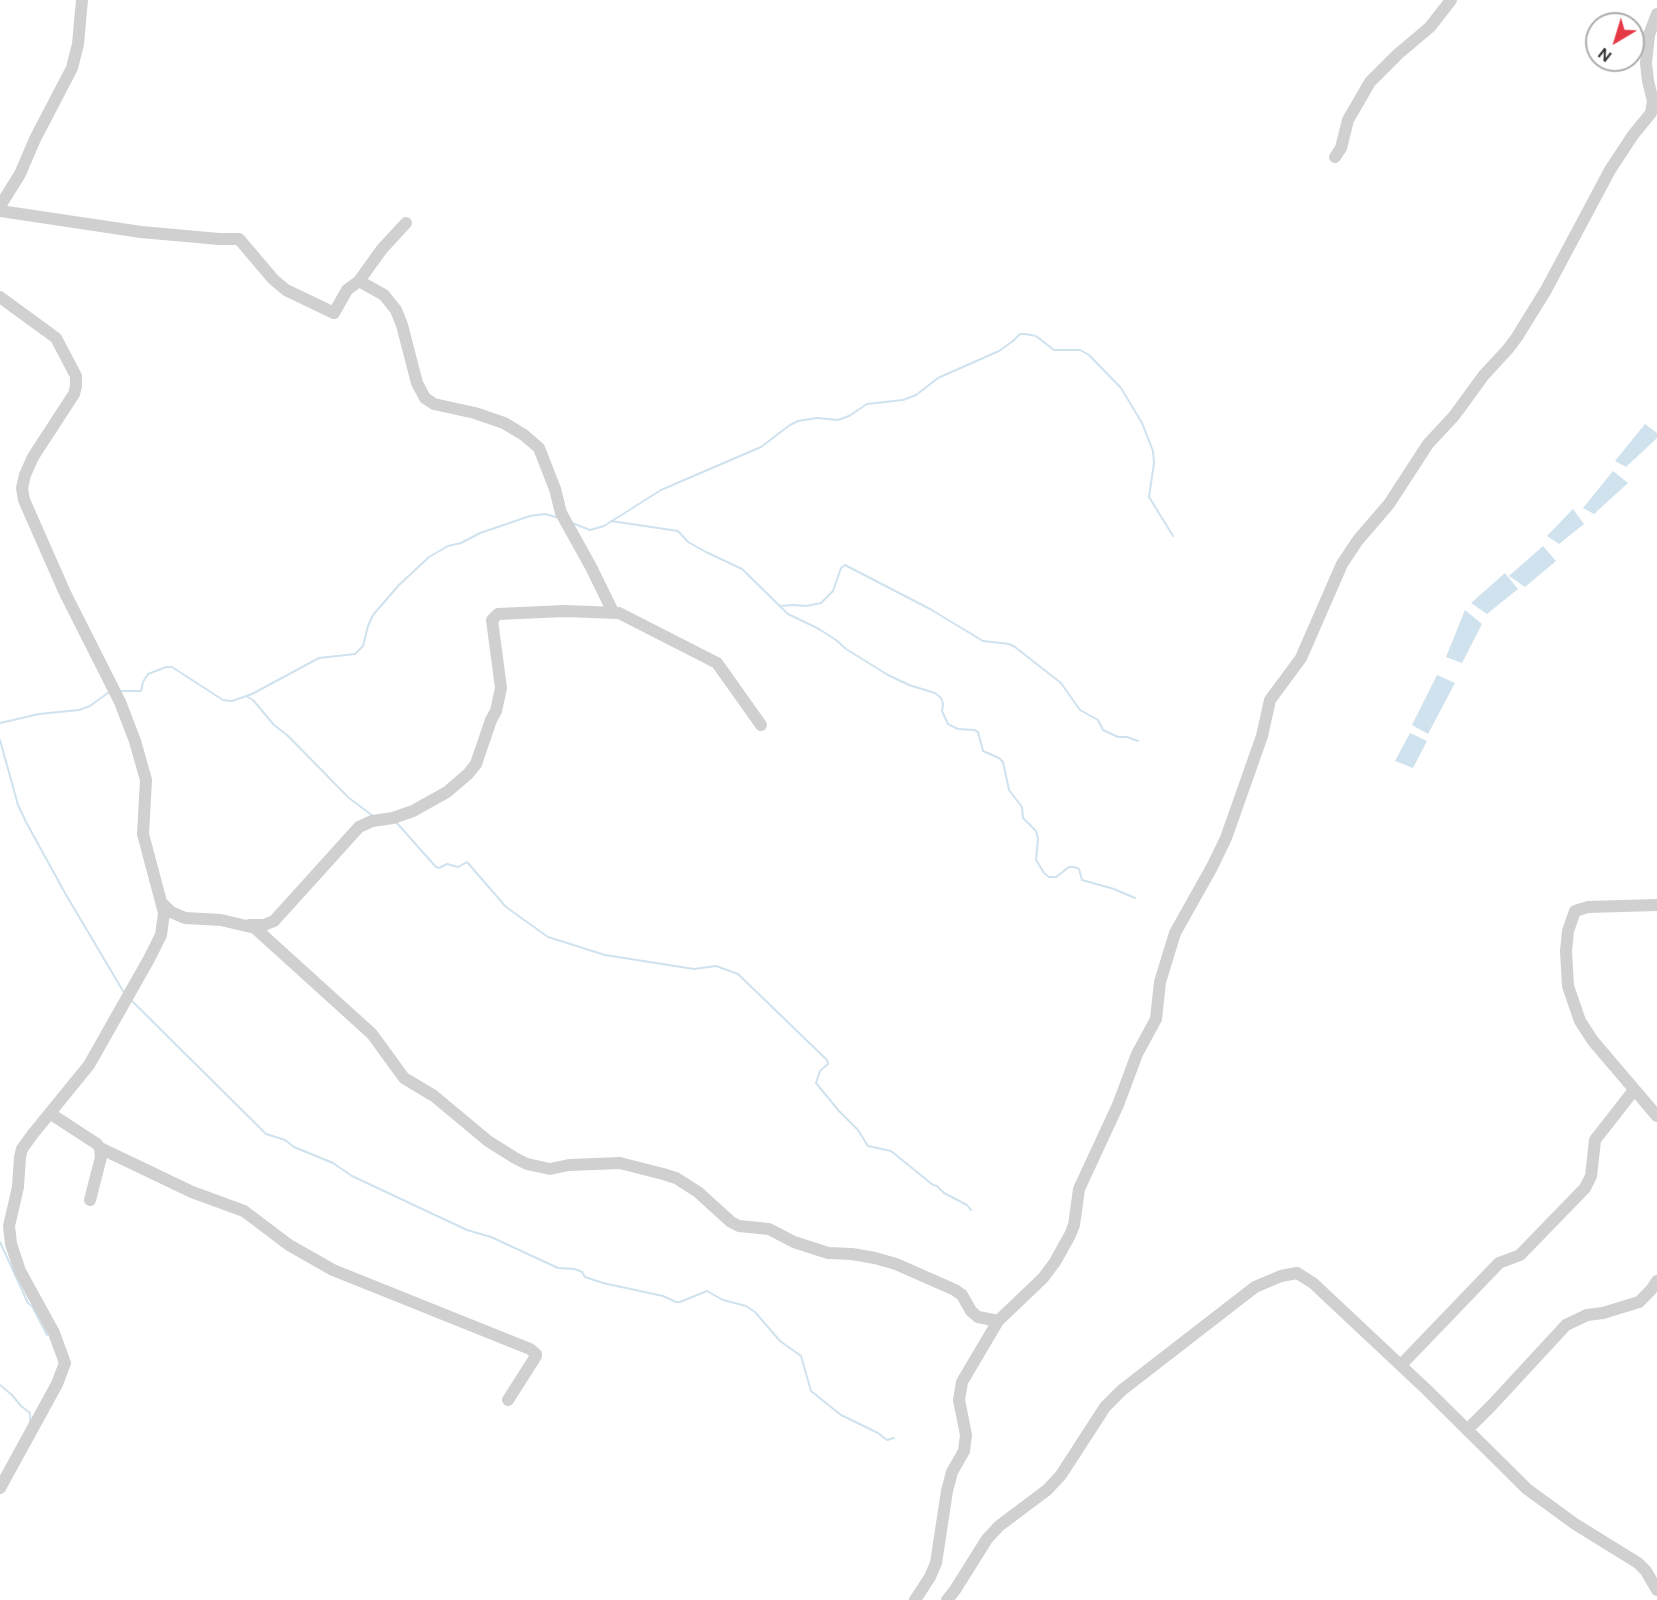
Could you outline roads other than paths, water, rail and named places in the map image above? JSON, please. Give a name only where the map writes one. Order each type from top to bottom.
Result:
[{"type":"street","points":[[0,206],[20,174],[35,139],[72,68],[78,44],[82,0]]},
{"type":"street","points":[[1335,156],[1341,148],[1348,120],[1370,82],[1430,27],[1451,0]]},
{"type":"street","points":[[915,1600],[936,1563],[947,1491],[952,1473],[964,1451],[966,1435],[959,1400],[962,1382],[998,1321],[1043,1278],[1070,1235],[1074,1225],[1079,1189],[1118,1105],[1137,1054],[1156,1019],[1160,982],[1175,933],[1226,838],[1262,736],[1270,700],[1301,658],[1342,564],[1358,540],[1389,504],[1428,444],[1454,416],[1484,375],[1517,337],[1546,290],[1610,170],[1651,113],[1653,101],[1646,63],[1649,35],[1657,14]]},
{"type":"street","points":[[0,210],[141,232],[239,239],[286,291],[334,313],[347,290],[359,281],[382,249],[406,223]]},
{"type":"street","points":[[359,281],[384,295],[399,317],[409,358],[424,398],[434,404],[475,413],[504,423],[524,435],[539,448],[555,489],[561,513],[613,612]]},
{"type":"street","points":[[0,297],[56,338],[76,376],[74,394],[33,457],[22,488],[24,500],[65,593],[120,702],[135,741],[146,780],[143,834],[164,905],[161,935],[141,975],[89,1065],[22,1149],[18,1187],[9,1232],[12,1249],[20,1271],[54,1333],[65,1364],[0,1488]]},
{"type":"street","points":[[248,926],[264,925],[274,921],[359,827],[372,821],[393,818],[412,811],[447,792],[476,764],[490,720],[496,711],[501,688],[493,636],[492,620],[495,615],[519,612],[613,612],[658,632],[717,663],[761,725]]},
{"type":"street","points":[[164,905],[171,912],[185,918]]},
{"type":"street","points":[[1657,905],[1579,909],[1572,915],[1567,938],[1568,987],[1580,1021],[1593,1041],[1657,1116]]},
{"type":"street","points":[[161,935],[176,920],[185,918],[220,920],[255,928],[372,1034],[404,1078],[434,1096],[488,1141],[527,1164],[550,1169],[569,1165],[620,1162],[676,1178],[699,1192],[730,1222],[739,1226],[769,1229],[794,1242],[828,1253],[864,1256],[896,1264],[955,1290],[962,1295],[971,1311],[978,1317],[998,1321]]},
{"type":"street","points":[[1401,1365],[1498,1263],[1520,1255],[1585,1188],[1591,1176],[1595,1140],[1634,1090]]},
{"type":"street","points":[[51,1114],[97,1144],[100,1149],[101,1157],[90,1200]]},
{"type":"street","points":[[100,1149],[192,1192],[244,1211],[289,1245],[333,1270],[530,1349],[536,1356],[507,1400]]},
{"type":"street","points":[[947,1600],[987,1539],[999,1526],[1047,1490],[1061,1475],[1105,1407],[1113,1399],[1255,1287],[1297,1273],[1401,1365],[1527,1489],[1547,1505],[1638,1563],[1646,1571],[1657,1590]]},
{"type":"street","points":[[1467,1430],[1494,1404],[1566,1325],[1587,1315],[1603,1313],[1639,1302],[1657,1281]]},
{"type":"water","points":[[1645,424],[1657,433],[1657,438],[1626,467],[1615,461]]},
{"type":"water","points":[[1613,471],[1628,483],[1594,514],[1583,508]]},
{"type":"water","points":[[1573,509],[1584,524],[1559,544],[1547,536]]},
{"type":"water","points":[[1543,546],[1556,561],[1525,587],[1509,576]]},
{"type":"water","points":[[1505,573],[1518,589],[1487,614],[1471,603]]},
{"type":"water","points":[[1465,610],[1482,624],[1462,663],[1446,657]]},
{"type":"water","points":[[1437,675],[1455,683],[1428,734],[1412,725]]},
{"type":"water","points":[[1410,733],[1427,741],[1413,768],[1395,761]]},
{"type":"waterway","points":[[572,523],[590,530],[604,526],[661,490],[761,447],[798,421],[817,418],[838,420],[849,416],[867,404],[903,400],[916,395],[938,378],[999,351],[1020,334],[1025,334],[1036,336],[1054,350],[1080,350],[1089,355],[1121,388],[1142,423],[1153,451],[1154,463],[1149,497],[1173,536]]},
{"type":"waterway","points":[[120,691],[141,691],[148,674],[172,667],[223,700],[232,701],[252,694],[319,658],[355,654],[363,646],[373,615],[399,585],[429,557],[448,546],[461,543],[480,533],[530,516],[545,514],[559,518]]},
{"type":"waterway","points":[[611,521],[678,531],[688,542],[742,569],[788,614],[819,629],[888,675],[909,685],[935,693],[941,698],[942,711],[948,724],[958,729],[978,732],[983,751],[1003,762],[1009,790],[1022,807],[1023,818],[1036,831],[1038,839],[1036,860],[1044,873],[1049,877],[1056,877],[1069,867],[1074,867],[1079,869],[1082,880],[1135,898]]},
{"type":"waterway","points":[[779,606],[806,606],[821,603],[833,591],[841,568],[845,565],[930,609],[983,641],[1009,644],[1015,647],[1061,683],[1080,710],[1098,720],[1103,730],[1118,737],[1138,741]]},
{"type":"waterway","points":[[0,723],[39,714],[79,710],[90,706],[109,692]]},
{"type":"waterway","points":[[246,696],[253,700],[274,725],[287,735],[349,798],[373,816]]},
{"type":"waterway","points":[[0,740],[18,805],[26,822],[123,991]]},
{"type":"waterway","points":[[396,822],[436,867],[447,864],[458,867],[467,862],[506,907],[548,937],[605,955],[694,969],[716,966],[738,974],[827,1060],[828,1064],[820,1071],[816,1083],[858,1130],[868,1146],[891,1151],[933,1185],[967,1205],[971,1210]]},
{"type":"waterway","points":[[130,999],[266,1134],[285,1140],[294,1147],[333,1163],[352,1176],[467,1230],[491,1237],[558,1268],[575,1269],[582,1272],[585,1277],[603,1283],[663,1296],[676,1302],[707,1291],[723,1300],[746,1306],[755,1312],[780,1341],[801,1356],[811,1391],[841,1415],[878,1433],[887,1440],[894,1438]]},
{"type":"waterway","points":[[0,1242],[28,1303],[32,1306],[47,1335]]},
{"type":"waterway","points":[[0,1385],[30,1413],[30,1422]]}]
